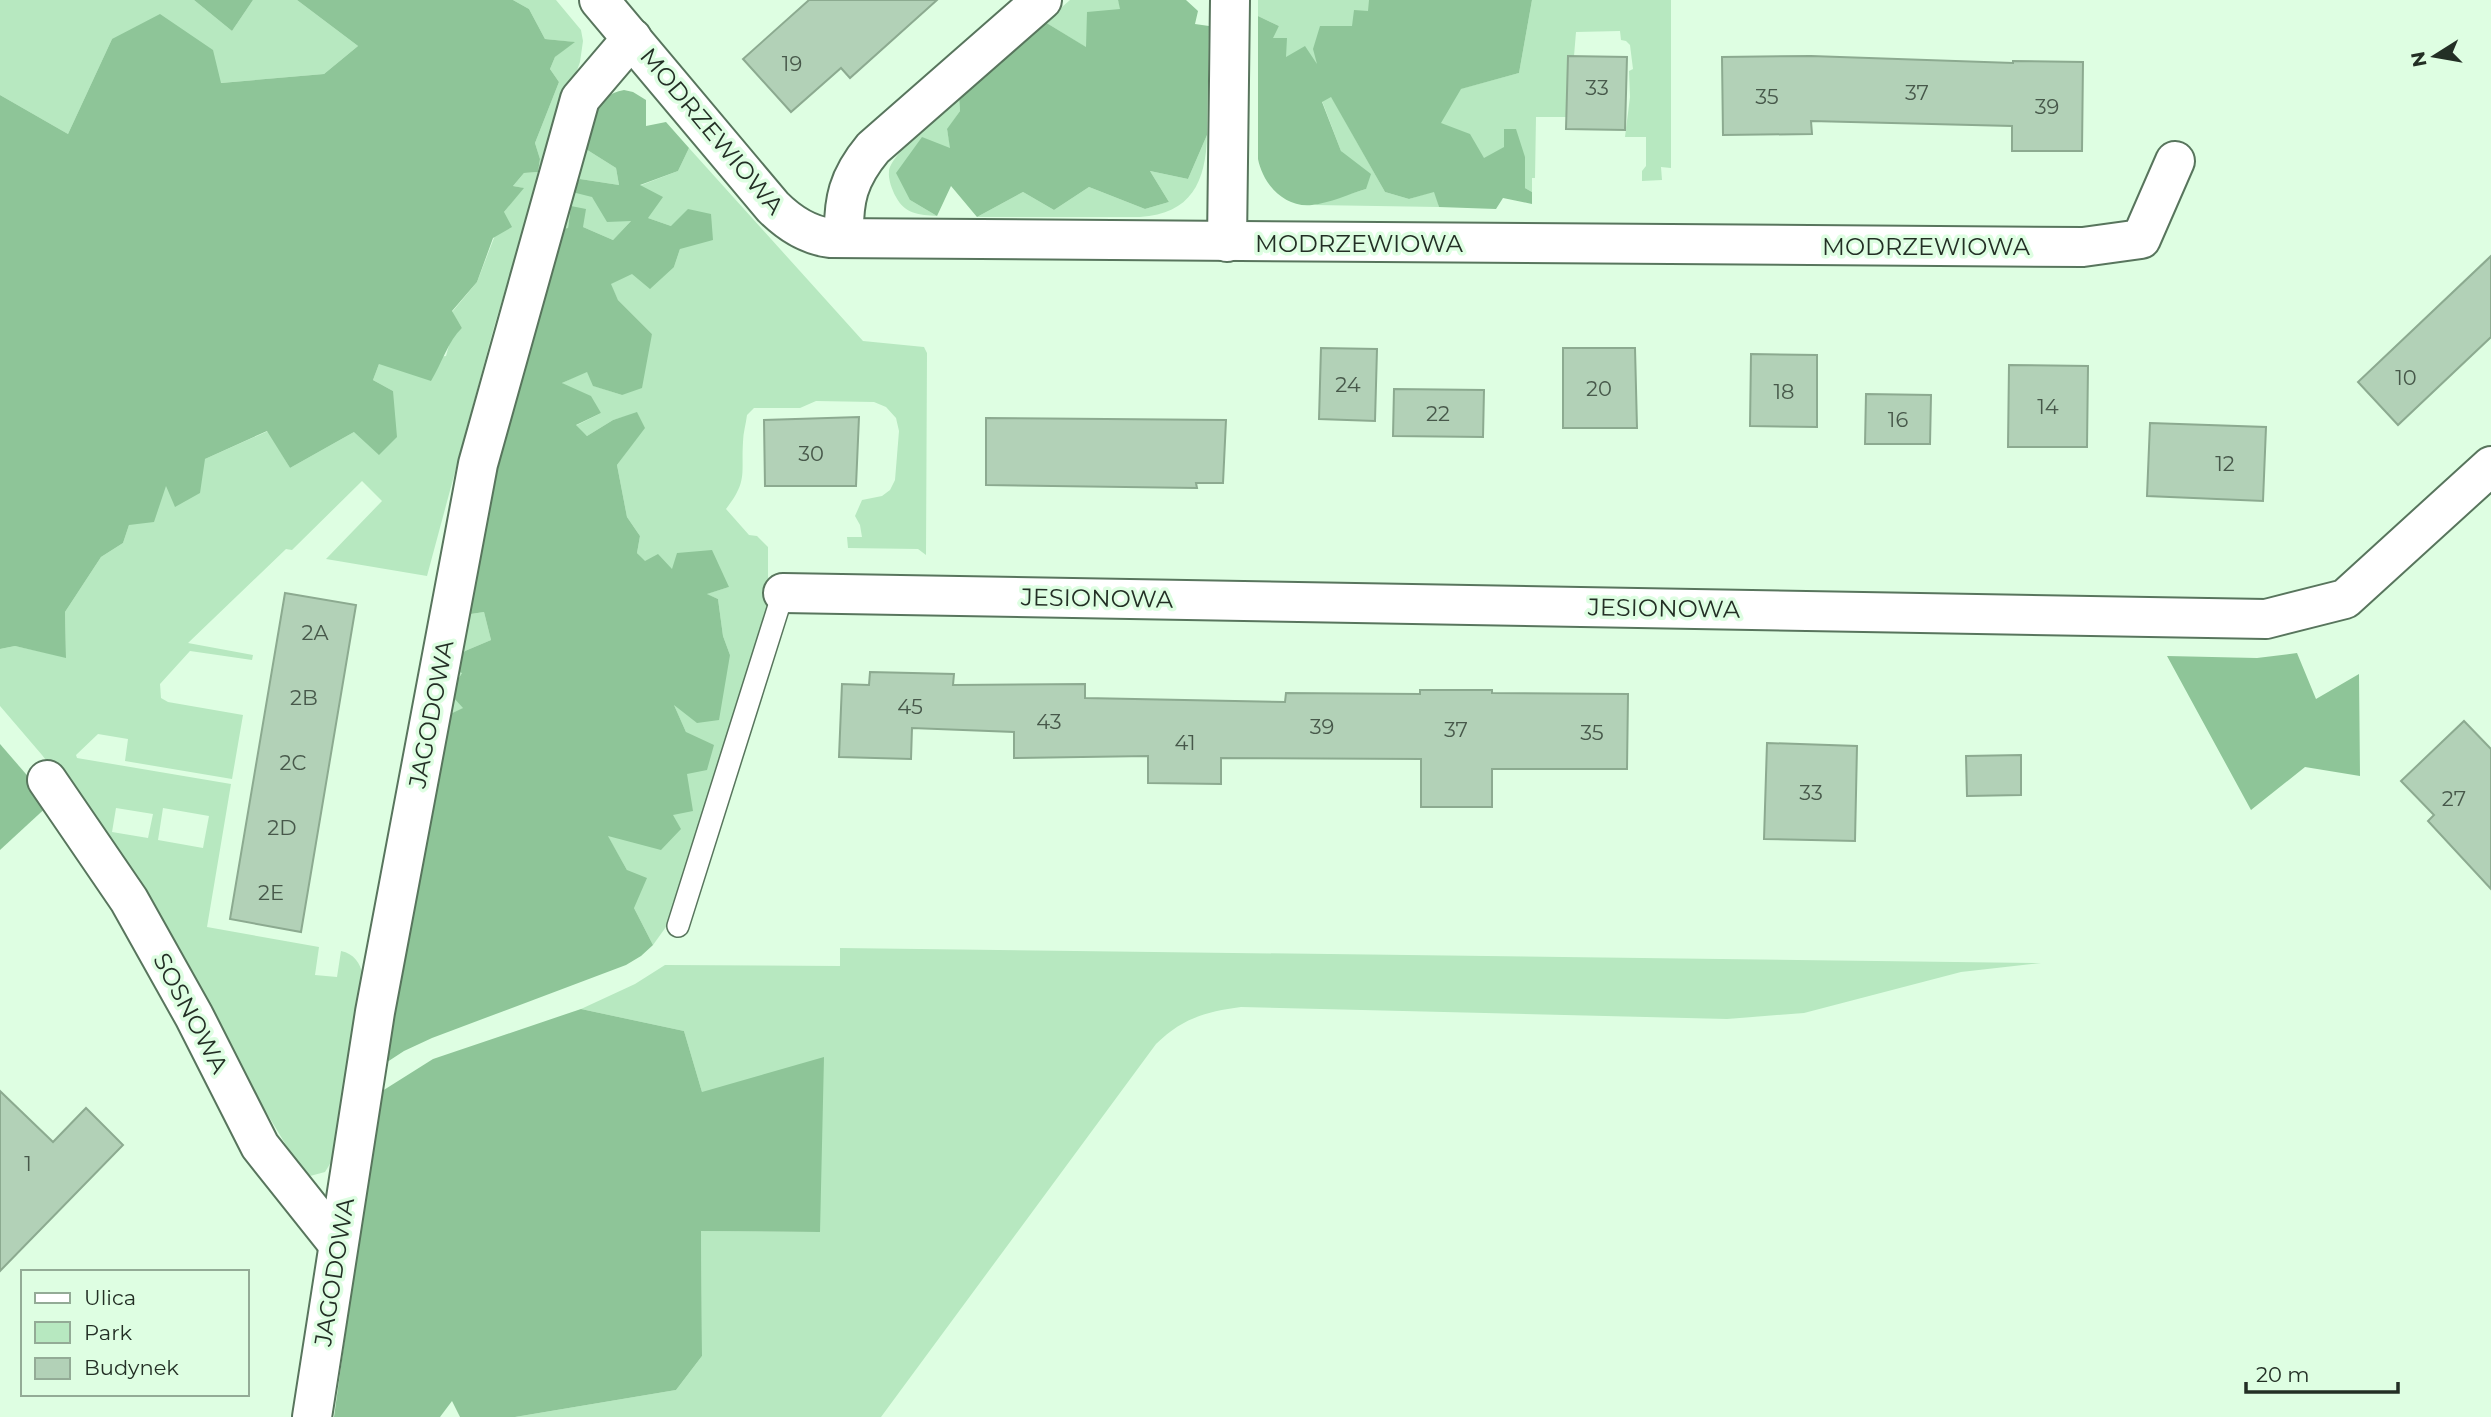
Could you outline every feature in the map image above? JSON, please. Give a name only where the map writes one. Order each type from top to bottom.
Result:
[{"type":"street","name":"MODRZEWIOWA","points":[[598,0],[782,216],[819,236],[1227,242],[2083,247],[2141,239],[2175,161]]},
{"type":"street","points":[[844,238],[846,194],[857,169],[873,148],[1042,0]]},
{"type":"street","points":[[1227,242],[1230,0]]},
{"type":"street","name":"JAGODOWA","points":[[312,1417],[375,1012],[478,464],[580,99],[632,38]]},
{"type":"street","name":"JESIONOWA","points":[[783,593],[2266,619],[2345,598],[2491,466]]},
{"type":"street","name":"SOSNOWA","points":[[47,780],[129,900],[194,1016],[260,1146],[338,1244]]},
{"type":"lane","points":[[678,926],[783,593]]},
{"type":"green space","points":[[0,0],[194,0],[232,31],[253,0],[297,0],[358,46],[324,74],[220,83],[112,39],[68,134],[0,95]]},
{"type":"green space","points":[[194,0],[253,0],[232,31]]},
{"type":"green space","points":[[297,0],[513,0],[529,9],[545,39],[575,42],[555,57],[550,69],[559,82],[535,143],[540,159],[538,172],[524,173],[513,186],[524,188],[504,212],[512,227],[493,238],[477,282],[452,311],[462,328],[449,346],[431,381],[379,364],[373,380],[393,391],[397,437],[379,455],[354,432],[290,468],[267,431],[205,459],[200,493],[175,507],[166,486],[154,522],[129,525],[123,543],[101,557],[65,612],[66,658],[15,646],[0,649],[0,95],[68,134],[112,39],[160,14],[213,50],[221,83],[324,74],[358,46]]},
{"type":"green space","points":[[513,0],[556,0],[581,30],[583,41],[580,62],[544,161],[494,327],[427,576],[326,559],[382,501],[362,481],[292,550],[286,549],[188,643],[253,655],[252,660],[190,651],[160,684],[161,698],[168,702],[243,715],[232,779],[125,761],[128,739],[98,734],[76,755],[77,758],[231,784],[207,927],[319,947],[315,975],[337,977],[341,951],[349,954],[358,963],[363,976],[333,1159],[325,1172],[310,1176],[301,1170],[84,810],[0,706],[0,649],[15,646],[66,657],[65,612],[101,557],[123,543],[129,525],[167,484],[205,459],[268,431],[290,468],[354,432],[393,391],[373,380],[379,364],[446,356],[451,338],[462,328],[452,312],[477,282],[504,212],[523,188],[513,186],[524,173],[538,172],[540,159],[535,143],[559,82],[550,69],[555,57],[573,42],[545,39],[529,9]],"holes":[[[116,808],[153,814],[148,838],[112,832]],[[163,808],[209,816],[203,848],[158,840]]]},
{"type":"green space","points":[[1070,0],[1118,0],[1121,9],[1087,48],[1045,22]]},
{"type":"green space","points":[[1118,0],[1186,0],[1198,11],[1195,24],[1209,26],[1207,135],[1188,179],[1150,171],[1169,202],[1145,209],[1089,187],[1054,210],[1023,192],[977,217],[951,186],[937,216],[910,200],[896,173],[922,137],[950,148],[947,129],[960,111],[959,97],[1045,22],[1086,47],[1087,12],[1120,9]]},
{"type":"green space","points":[[1258,0],[1369,0],[1369,11],[1318,67],[1286,58],[1272,38],[1279,26],[1258,16]]},
{"type":"green space","points":[[1369,0],[1532,0],[1519,73],[1461,89],[1441,123],[1470,134],[1484,158],[1504,147],[1504,129],[1516,129],[1525,157],[1525,188],[1532,192],[1532,204],[1503,198],[1496,209],[1439,207],[1434,192],[1409,199],[1385,192],[1331,97],[1322,102],[1341,151],[1371,174],[1366,189],[1326,202],[1302,205],[1284,198],[1270,185],[1258,159],[1258,16],[1279,26],[1273,38],[1287,38],[1286,57],[1305,46],[1317,64],[1313,49],[1320,26],[1352,26],[1354,10],[1368,11]]},
{"type":"green space","points":[[1532,0],[1671,0],[1671,168],[1661,167],[1662,180],[1642,181],[1642,171],[1646,166],[1646,137],[1625,137],[1630,97],[1629,71],[1633,69],[1630,45],[1621,40],[1620,31],[1576,32],[1574,56],[1568,56],[1567,117],[1536,117],[1535,178],[1532,178],[1532,192],[1525,188],[1525,157],[1505,147],[1484,159],[1440,123],[1460,89],[1519,73]]},
{"type":"green space","points":[[624,90],[646,100],[646,126],[666,122],[689,148],[678,171],[640,185],[663,197],[648,218],[671,226],[688,209],[711,214],[713,240],[680,249],[674,267],[650,289],[632,274],[611,284],[618,300],[652,334],[642,388],[622,395],[593,386],[587,372],[562,383],[591,396],[601,413],[576,425],[587,436],[613,420],[637,412],[645,428],[617,465],[627,517],[640,536],[637,553],[645,561],[658,554],[672,569],[677,553],[712,550],[729,587],[707,594],[718,599],[723,636],[730,655],[719,720],[697,723],[674,705],[686,732],[714,745],[707,770],[687,774],[693,811],[673,815],[681,829],[661,850],[608,836],[627,870],[647,878],[634,908],[653,945],[626,965],[432,1038],[404,1051],[378,1068],[448,715],[463,708],[453,697],[455,684],[462,673],[457,671],[457,661],[465,651],[491,640],[484,612],[464,615],[488,481],[559,230],[568,228],[571,206],[586,209],[583,227],[613,240],[631,221],[607,222],[592,197],[572,192],[580,179],[619,185],[616,168],[581,146],[594,110],[606,98]]},
{"type":"green space","points":[[1331,96],[1385,192],[1409,199],[1435,191],[1439,207],[1314,205],[1366,189],[1341,151],[1322,101]]},
{"type":"green space","points":[[959,97],[960,111],[947,130],[951,149],[910,200],[937,216],[913,212],[904,207],[896,197],[889,177],[892,163],[908,143]]},
{"type":"green space","points":[[1207,135],[1199,181],[1183,202],[1172,210],[1140,217],[977,217],[1023,192],[1054,210],[1089,187],[1145,209],[1169,202],[1150,171],[1188,179]]},
{"type":"green space","points":[[581,146],[616,168],[619,185],[580,179],[592,197],[632,220],[613,240],[583,227],[571,206],[568,229],[559,230]]},
{"type":"green space","points":[[689,148],[863,341],[924,347],[927,353],[926,555],[918,549],[848,548],[847,537],[862,537],[855,516],[862,500],[882,496],[890,490],[895,480],[899,431],[896,418],[886,407],[874,402],[816,401],[800,408],[754,408],[747,415],[741,484],[726,509],[749,535],[757,536],[768,547],[768,607],[676,913],[653,945],[634,908],[627,870],[607,835],[673,815],[687,774],[686,732],[673,703],[730,655],[723,636],[718,599],[706,594],[729,587],[644,561],[637,553],[640,536],[627,517],[617,465],[644,428],[637,413],[613,420],[587,436],[575,426],[601,413],[562,383],[587,371],[594,386],[622,395],[652,334],[618,300],[610,284],[632,273],[674,267],[680,249],[671,226],[648,218],[639,186],[678,171]]},
{"type":"green space","points":[[484,612],[491,640],[465,651],[462,673],[455,684],[464,708],[448,715],[464,615]]},
{"type":"green space","points":[[2297,653],[2316,699],[2359,674],[2360,776],[2305,767],[2251,810],[2167,656],[2257,658]]},
{"type":"green space","points":[[0,744],[51,803],[0,850]]},
{"type":"green space","points":[[840,948],[2041,963],[1961,972],[1804,1013],[1727,1019],[1241,1007],[1205,1014],[1185,1022],[1156,1044],[881,1417],[515,1417],[676,1390],[702,1356],[701,1231],[819,1232],[702,1092],[684,1031],[581,1009],[635,984],[665,965],[840,966]]},
{"type":"green space","points":[[581,1009],[684,1031],[702,1092],[824,1057],[820,1232],[701,1231],[702,1356],[676,1390],[515,1417],[460,1417],[452,1401],[440,1417],[334,1417],[379,1093],[433,1059]]},
{"type":"building","points":[[809,0],[937,0],[850,78],[841,68],[791,112],[743,59]]},
{"type":"building","points":[[1568,56],[1627,57],[1625,130],[1566,129]]},
{"type":"building","points":[[1811,56],[2013,63],[2083,62],[2082,151],[2012,151],[2012,126],[1811,121],[1812,134],[1723,135],[1722,57]]},
{"type":"building","points":[[2491,256],[2491,337],[2398,425],[2358,382]]},
{"type":"building","points":[[1321,348],[1377,349],[1375,421],[1319,419]]},
{"type":"building","points":[[1563,348],[1635,348],[1637,428],[1563,428]]},
{"type":"building","points":[[1751,354],[1817,355],[1817,427],[1750,426]]},
{"type":"building","points":[[2009,365],[2088,366],[2087,447],[2008,447]]},
{"type":"building","points":[[1394,389],[1484,390],[1483,437],[1393,436]]},
{"type":"building","points":[[1866,394],[1931,395],[1930,444],[1865,444]]},
{"type":"building","points":[[859,417],[856,486],[765,486],[764,420]]},
{"type":"building","points":[[986,418],[1226,420],[1223,483],[1196,483],[1197,488],[986,485]]},
{"type":"building","points":[[2150,423],[2266,427],[2263,501],[2147,496]]},
{"type":"building","points":[[285,593],[356,605],[301,932],[230,919]]},
{"type":"building","points":[[870,672],[954,674],[953,685],[1085,684],[1085,698],[1285,702],[1286,693],[1420,694],[1420,690],[1628,694],[1627,769],[1492,769],[1492,807],[1421,807],[1421,759],[1221,758],[1221,784],[1148,783],[1148,756],[1014,758],[1014,732],[912,728],[911,759],[839,757],[842,684],[869,685]]},
{"type":"building","points":[[2464,721],[2491,749],[2491,889],[2428,821],[2434,815],[2401,781]]},
{"type":"building","points":[[1767,743],[1857,746],[1855,841],[1764,839]]},
{"type":"building","points":[[2021,755],[2021,795],[1967,796],[1966,756]]},
{"type":"building","points":[[0,1091],[53,1142],[86,1108],[123,1145],[0,1271]]}]
